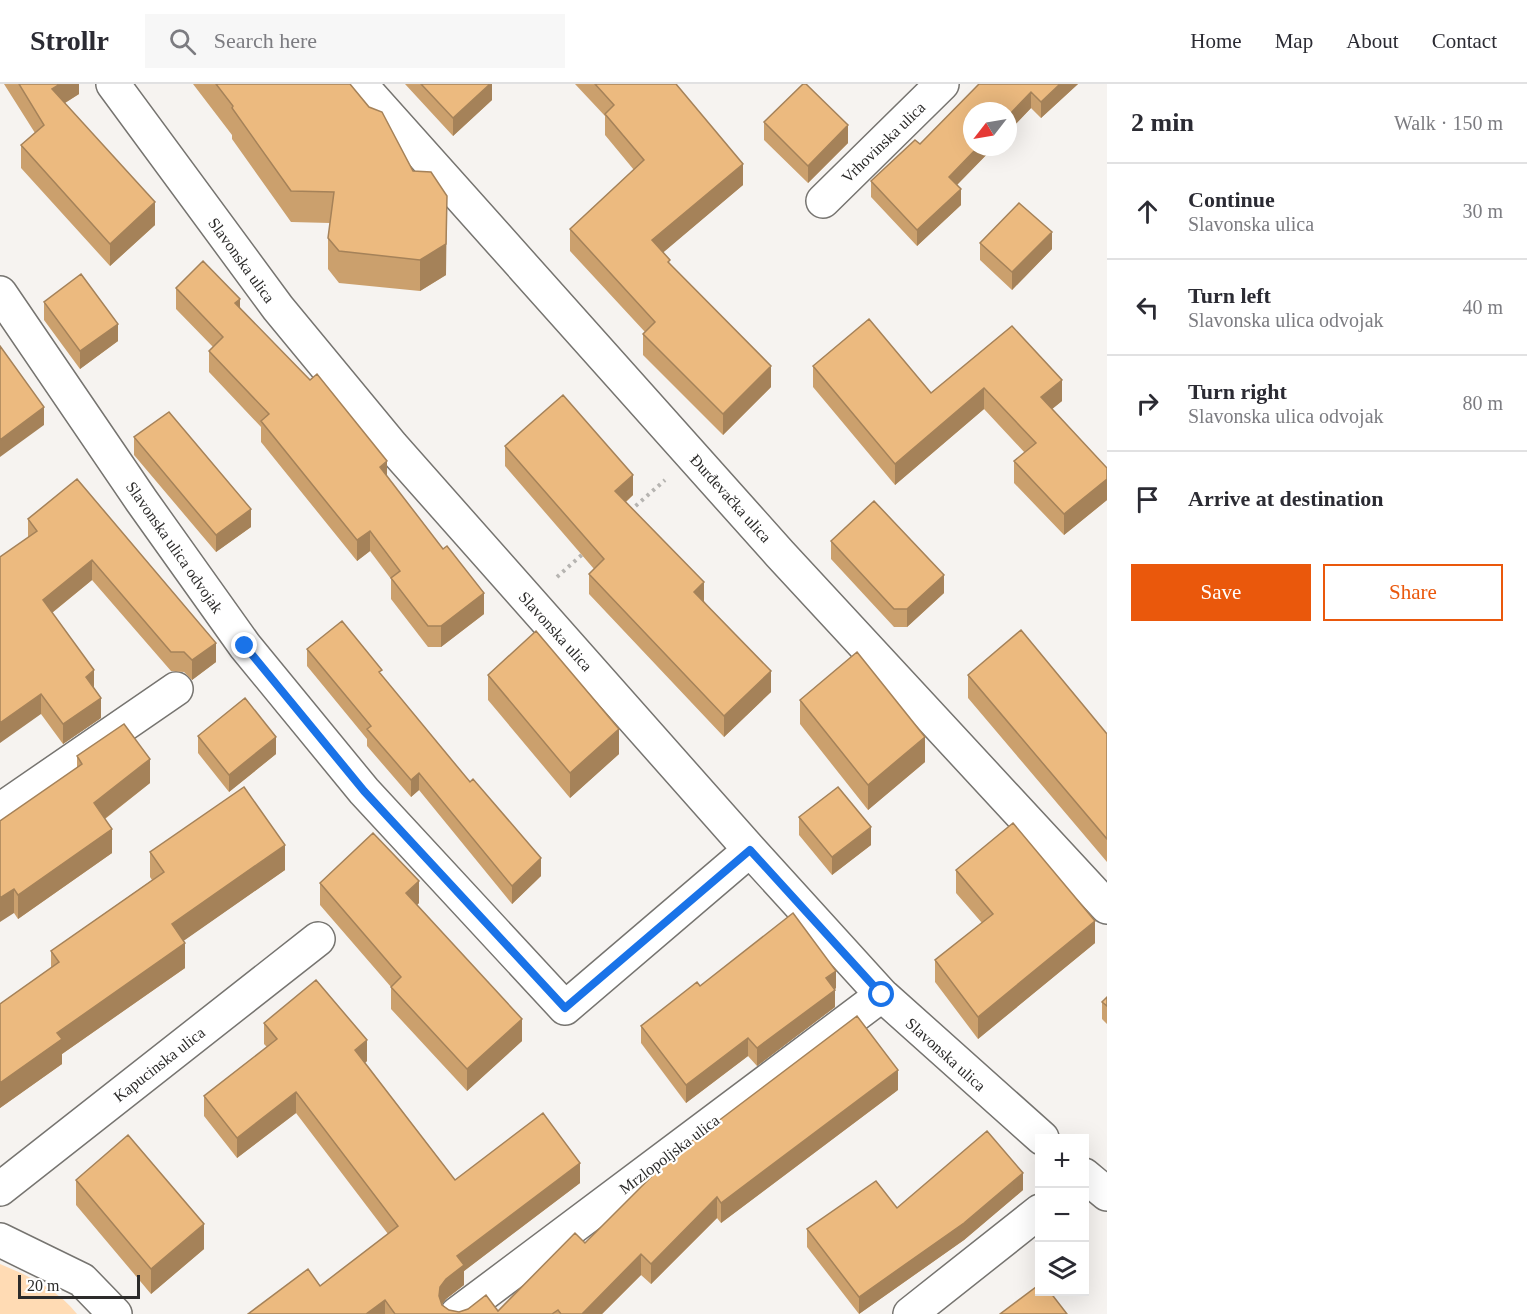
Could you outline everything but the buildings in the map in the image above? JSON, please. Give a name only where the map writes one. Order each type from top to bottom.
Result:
[{"type":"street","name":"Slavonska ulica","points":[[113,84],[278,308],[392,446],[750,850],[882,995],[1038,1134]]},
{"type":"street","name":"Đurđevačka ulica","points":[[360,84],[780,554],[1107,907]]},
{"type":"street","name":"Vrhovinska ulica","points":[[823,201],[942,84]]},
{"type":"street","name":"Slavonska ulica odvojak","points":[[0,293],[141,500],[245,646],[364,791],[565,1008],[750,850]]},
{"type":"street","points":[[0,810],[176,689]]},
{"type":"street","name":"Kapucinska ulica","points":[[0,1189],[318,939]]},
{"type":"street","name":"Mrzlopoljska ulica","points":[[457,1314],[882,995]]},
{"type":"street","points":[[1089,1178],[1107,1194]]},
{"type":"street","points":[[910,1314],[1035,1215]]},
{"type":"street","points":[[0,1240],[82,1280],[115,1314]]},
{"type":"path","points":[[624,517],[692,455]]},
{"type":"path","points":[[530,602],[590,548]]},
{"type":"shaded area","points":[[0,1264],[51,1290],[77,1314],[0,1314]]},
{"type":"route","points":[[245,646],[364,791],[565,1008],[750,850],[882,995]]}]
